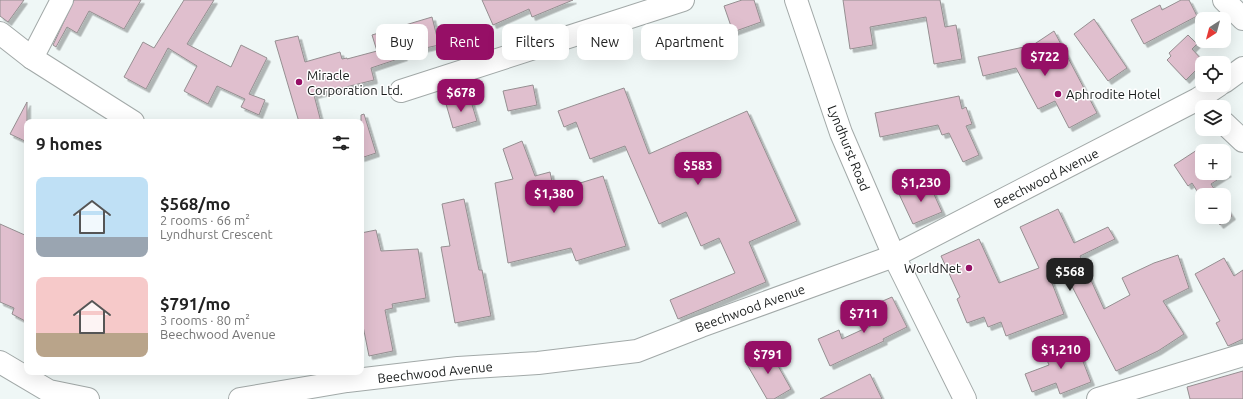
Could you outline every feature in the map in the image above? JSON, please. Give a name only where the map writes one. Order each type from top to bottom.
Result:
[{"type":"street","points":[[32,58],[62,0]]},
{"type":"street","points":[[401,91],[683,0]]},
{"type":"street","name":"Lyndhurst Road","points":[[796,0],[841,133],[894,256],[965,399]]},
{"type":"street","points":[[1224,0],[1243,19]]},
{"type":"street","points":[[0,34],[32,58],[127,119]]},
{"type":"street","points":[[1231,77],[1243,68]]},
{"type":"street","name":"Beechwood Avenue","points":[[1205,100],[1212,92]]},
{"type":"street","name":"Beechwood Avenue","points":[[240,399],[345,377],[538,363],[637,352],[701,326],[894,256],[1195,106]]},
{"type":"street","points":[[1231,130],[1243,141]]},
{"type":"street","points":[[1098,399],[1243,355]]},
{"type":"street","points":[[0,362],[48,391],[88,399]]},
{"type":"building","points":[[0,0],[24,0],[8,22],[0,16]]},
{"type":"building","points":[[74,0],[141,0],[124,29],[89,11],[77,33],[67,27],[56,47],[53,45]]},
{"type":"building","points":[[184,0],[214,0],[187,44],[231,67],[241,45],[267,58],[249,94],[265,100],[259,115],[241,107],[245,99],[217,86],[208,104],[184,91],[197,66],[168,48],[146,89],[124,77],[143,42],[154,48]]},
{"type":"building","points":[[482,0],[573,0],[532,17],[529,9],[493,24]]},
{"type":"building","points":[[742,0],[754,0],[761,22],[738,30],[738,24],[730,24],[724,6]]},
{"type":"building","points":[[843,0],[940,0],[945,27],[956,25],[962,59],[934,64],[926,17],[870,27],[873,45],[850,49]]},
{"type":"building","points":[[1181,0],[1189,0],[1195,12],[1195,17],[1144,44],[1131,20],[1160,5],[1162,10]]},
{"type":"building","points":[[432,17],[436,33],[436,46],[428,47],[428,24],[409,24]]},
{"type":"building","points":[[1094,19],[1127,68],[1108,81],[1074,34]]},
{"type":"building","points":[[1054,31],[1097,113],[1069,128],[1055,101],[1038,109],[1016,68],[983,76],[978,57],[1033,45]]},
{"type":"building","points":[[376,34],[376,48],[372,35]]},
{"type":"building","points":[[1188,35],[1195,42],[1195,46],[1192,49],[1198,56],[1195,56],[1195,71],[1186,80],[1167,60],[1171,56],[1169,53]]},
{"type":"building","points":[[298,36],[305,62],[340,52],[342,59],[376,51],[376,60],[395,60],[371,68],[374,80],[314,95],[320,119],[298,119],[275,41]]},
{"type":"building","points":[[533,85],[537,105],[508,111],[503,91]]},
{"type":"building","points":[[624,88],[649,154],[747,111],[797,221],[749,242],[766,282],[678,319],[670,300],[735,273],[719,238],[701,246],[686,212],[659,224],[625,146],[590,159],[576,122],[564,127],[558,111]]},
{"type":"building","points":[[959,96],[962,109],[966,107],[972,124],[966,126],[979,155],[963,162],[949,133],[942,135],[938,125],[880,137],[875,113]]},
{"type":"building","points":[[470,98],[477,121],[453,128],[446,104]]},
{"type":"building","points":[[27,102],[27,119],[24,119],[24,141],[10,134]]},
{"type":"building","points":[[364,114],[376,153],[364,157],[364,119],[361,119],[361,115]]},
{"type":"building","points":[[522,141],[535,176],[550,172],[554,191],[603,176],[626,246],[576,261],[571,248],[508,263],[495,183],[513,179],[503,149]]},
{"type":"building","points":[[1195,151],[1195,180],[1217,180],[1211,184],[1214,188],[1195,188],[1192,183],[1188,186],[1174,165]]},
{"type":"building","points":[[928,181],[942,212],[913,224],[899,194]]},
{"type":"building","points":[[464,199],[479,270],[482,270],[491,316],[455,323],[441,247],[450,246],[442,204]]},
{"type":"building","points":[[1058,209],[1074,243],[1108,227],[1115,239],[1080,256],[1104,309],[1130,295],[1122,278],[1154,263],[1178,255],[1189,288],[1163,301],[1184,334],[1158,351],[1116,371],[1064,271],[1050,278],[1064,314],[1006,336],[1001,322],[988,327],[984,317],[967,323],[957,299],[960,297],[941,256],[979,239],[999,283],[1039,268],[1020,227]]},
{"type":"building","points":[[0,224],[24,235],[24,320],[12,314],[14,308],[0,302]]},
{"type":"building","points":[[376,230],[381,251],[418,249],[426,298],[392,304],[393,308],[385,310],[393,351],[369,356],[364,331],[364,232]]},
{"type":"building","points":[[1224,258],[1234,276],[1243,270],[1243,339],[1228,346],[1216,323],[1220,321],[1195,274]]},
{"type":"building","points":[[892,297],[907,327],[883,339],[884,341],[830,366],[818,339],[839,330],[842,339],[879,322],[871,306]]},
{"type":"building","points":[[1075,341],[1091,382],[1060,394],[1056,383],[1032,392],[1025,374],[1049,365],[1044,353]]},
{"type":"building","points":[[768,348],[791,389],[774,399],[767,399],[745,361]]},
{"type":"building","points":[[1243,371],[1243,399],[1190,399],[1187,387]]},
{"type":"building","points":[[870,374],[882,399],[820,399]]},
{"type":"place","name":"Miracle Corporation Ltd.","points":[[299,82]]},
{"type":"place","name":"Aphrodite Hotel","points":[[1058,94]]},
{"type":"place","name":"WorldNet","points":[[969,268]]}]
